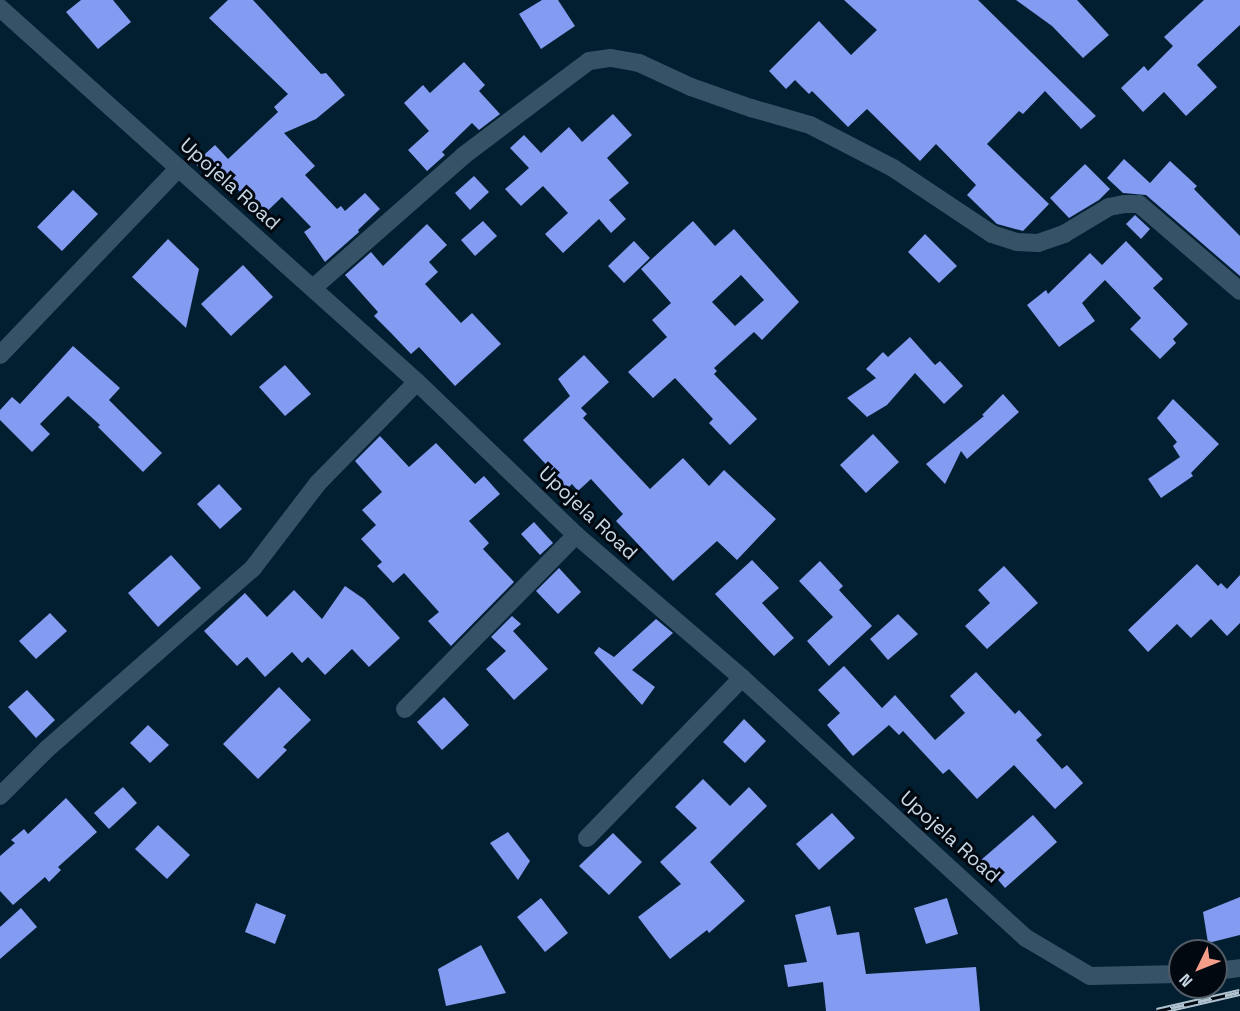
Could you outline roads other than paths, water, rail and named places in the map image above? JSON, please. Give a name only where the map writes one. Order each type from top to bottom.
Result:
[{"type":"street","name":"Upojela Road","points":[[0,9],[417,382],[576,535],[742,678],[1026,938],[1090,976],[1168,974]]},
{"type":"street","points":[[313,288],[463,156],[589,61],[610,58],[639,63],[701,90],[810,125],[893,168],[992,234],[1017,242],[1038,243],[1064,234],[1109,207],[1139,204],[1240,291]]},
{"type":"street","points":[[0,355],[179,168]]},
{"type":"street","points":[[0,796],[47,749],[253,568],[318,483],[417,382]]},
{"type":"street","points":[[405,709],[576,535]]},
{"type":"street","points":[[586,838],[742,678]]},
{"type":"railway","points":[[1157,1011],[1240,992]]}]
